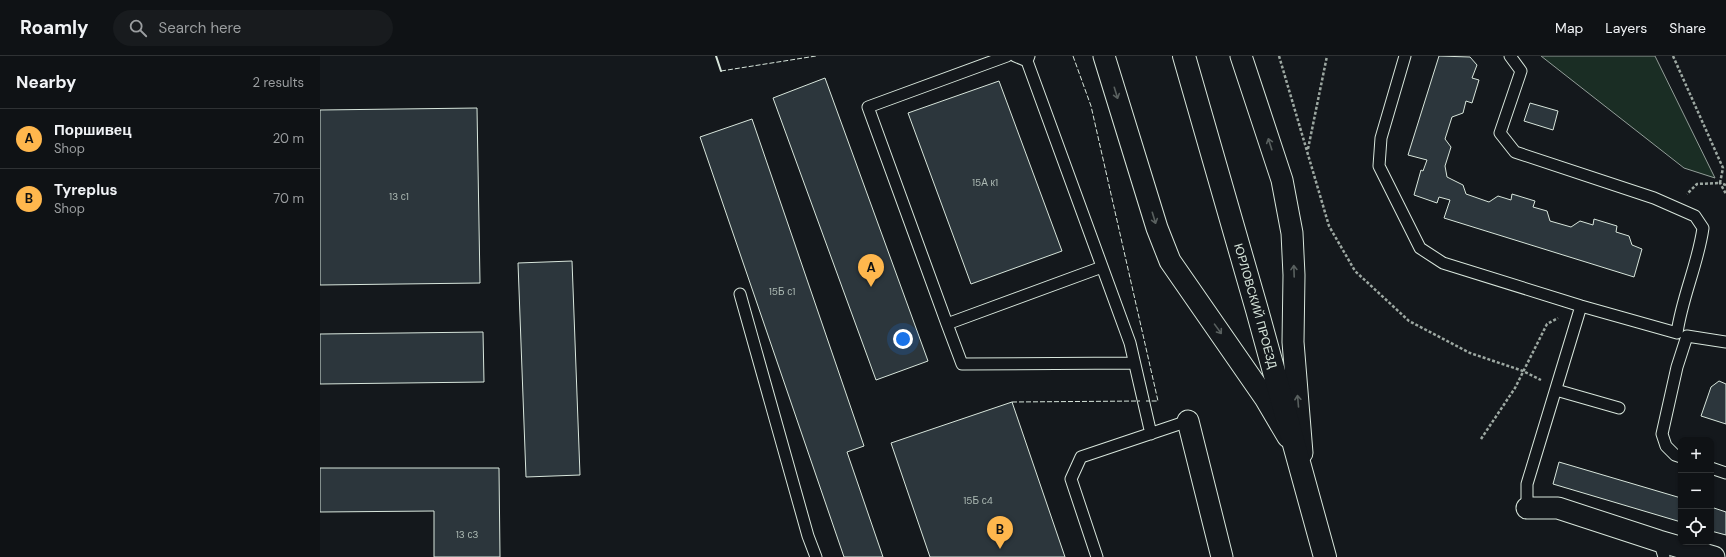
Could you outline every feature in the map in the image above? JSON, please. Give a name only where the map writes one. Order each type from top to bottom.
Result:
[{"type":"main road","name":"ЮРЛОВСКИЙ ПРОЕЗД","points":[[1184,56],[1325,557]]},
{"type":"street","points":[[1104,56],[1157,228],[1170,261],[1261,392],[1296,450]]},
{"type":"street","points":[[1241,56],[1282,180],[1292,233],[1294,275],[1293,342],[1305,482]]},
{"type":"street","points":[[1188,421],[1222,557]]},
{"type":"street","points":[[1527,508],[1558,508],[1662,549],[1714,557]]},
{"type":"lane","points":[[1007,56],[868,107],[962,364],[1134,363]]},
{"type":"lane","points":[[1014,56],[1028,59],[1130,343],[1151,434]]},
{"type":"lane","points":[[1405,56],[1381,138],[1379,166],[1420,248],[1443,263],[1581,306],[1682,335],[1726,342]]},
{"type":"lane","points":[[1510,56],[1521,71],[1500,133],[1515,152],[1654,198],[1695,216],[1703,228],[1700,246],[1679,319],[1682,335],[1677,367],[1662,434],[1666,446],[1678,456]]},
{"type":"lane","points":[[947,324],[1102,267]]},
{"type":"lane","points":[[740,294],[808,536],[816,557]]},
{"type":"lane","points":[[1527,508],[1526,484],[1581,306]]},
{"type":"lane","points":[[1556,390],[1620,408]]},
{"type":"lane","points":[[1097,557],[1070,479],[1081,457],[1188,421]]},
{"type":"lane","points":[[1714,469],[1726,473]]},
{"type":"path","points":[[1279,56],[1308,149],[1313,175],[1329,226],[1355,271],[1409,321],[1470,353],[1536,377],[1556,390]]},
{"type":"path","points":[[1308,149],[1327,56]]},
{"type":"path","points":[[1673,56],[1723,168],[1720,183],[1726,194]]},
{"type":"path","points":[[1676,207],[1696,184],[1720,183],[1726,186]]},
{"type":"path","points":[[1481,439],[1515,388],[1547,324],[1581,306]]},
{"type":"green space","points":[[1541,56],[1655,56],[1715,178],[1684,168]]},
{"type":"building","points":[[1439,56],[1470,57],[1477,65],[1472,78],[1479,80],[1472,103],[1466,101],[1463,113],[1452,117],[1445,139],[1451,147],[1445,166],[1447,177],[1463,185],[1466,194],[1489,202],[1498,196],[1511,200],[1512,194],[1535,201],[1533,207],[1547,211],[1550,221],[1571,227],[1580,221],[1593,225],[1594,219],[1617,226],[1616,232],[1629,236],[1632,245],[1642,249],[1634,277],[1444,218],[1450,200],[1439,197],[1437,203],[1414,195],[1421,170],[1423,171],[1427,160],[1408,155]]},
{"type":"building","points":[[825,78],[928,361],[876,380],[773,98]]},
{"type":"building","points":[[999,81],[1062,251],[971,284],[908,113]]},
{"type":"building","points":[[1530,103],[1558,111],[1553,130],[1524,121]]},
{"type":"building","points":[[477,108],[480,283],[320,285],[320,110]]},
{"type":"building","points":[[752,119],[864,446],[847,452],[883,557],[844,557],[700,137]]},
{"type":"building","points":[[572,261],[580,475],[526,477],[518,263]]},
{"type":"building","points":[[483,332],[484,382],[320,384],[320,334]]},
{"type":"building","points":[[1719,381],[1726,384],[1726,424],[1701,416],[1711,387]]},
{"type":"building","points":[[1012,402],[1065,557],[930,557],[891,443]]},
{"type":"building","points":[[1559,462],[1678,497],[1678,521],[1553,484]]},
{"type":"building","points":[[320,468],[499,468],[500,557],[434,557],[434,511],[320,512]]},
{"type":"building","points":[[1714,508],[1726,512],[1726,535],[1714,532]]},
{"type":"fence","points":[[721,71],[816,56]]},
{"type":"fence","points":[[1073,56],[1091,106],[1158,401],[1146,401]]},
{"type":"fence","points":[[1012,402],[1140,401]]},
{"type":"wall","points":[[716,56],[721,71]]},
{"type":"place","name":"Поршивец","points":[[871,287]]},
{"type":"place","name":"Tyreplus","points":[[1000,549]]}]
